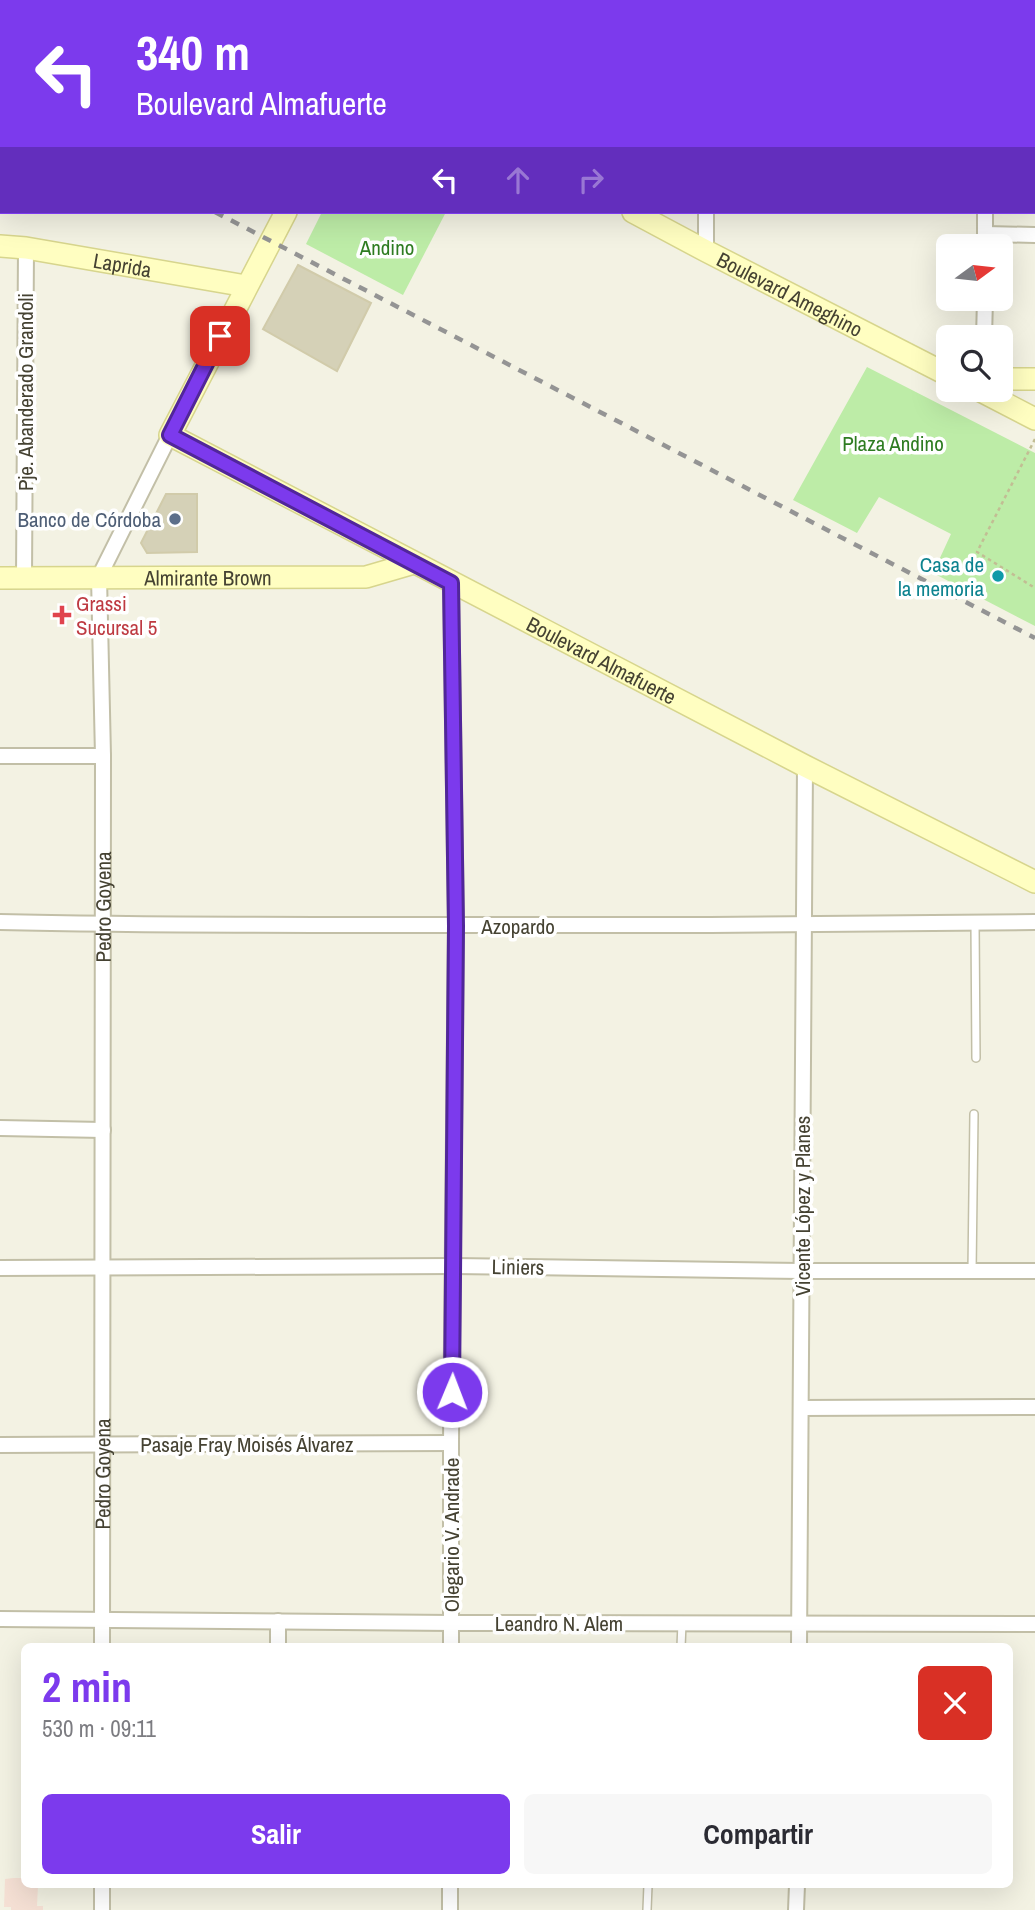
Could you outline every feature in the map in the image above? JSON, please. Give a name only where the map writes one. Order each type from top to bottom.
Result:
[{"type":"main road","name":"Pedro Goyena","points":[[170,435],[285,214]]},
{"type":"main road","name":"Boulevard Ameghino","points":[[637,214],[936,369]]},
{"type":"main road","name":"Laprida","points":[[0,246],[26,247],[246,286]]},
{"type":"main road","points":[[1013,379],[1035,379]]},
{"type":"main road","points":[[1002,402],[1035,419]]},
{"type":"main road","name":"Boulevard Almafuerte","points":[[170,435],[805,766],[1035,882]]},
{"type":"main road","name":"Almirante Brown","points":[[0,578],[366,577],[414,563]]},
{"type":"street","points":[[706,214],[706,251]]},
{"type":"street","points":[[985,214],[985,234]]},
{"type":"street","points":[[1013,238],[1035,235]]},
{"type":"street","name":"Pje. Abanderado Grandoli","points":[[24,578],[26,247]]},
{"type":"street","name":"Pedro Goyena","points":[[102,1643],[103,756],[99,576],[170,435]]},
{"type":"street","name":"Olegario V. Andrade","points":[[451,583],[456,926],[451,1443],[452,1643]]},
{"type":"street","points":[[0,756],[103,756]]},
{"type":"street","name":"Vicente López y Planes","points":[[799,1643],[805,766]]},
{"type":"street","name":"Azopardo","points":[[0,922],[456,926],[1035,922]]},
{"type":"street","points":[[0,1128],[103,1130]]},
{"type":"street","name":"Liniers","points":[[0,1268],[454,1266],[1035,1271]]},
{"type":"street","points":[[801,1408],[1035,1407]]},
{"type":"street","name":"Pasaje Fray Moisés Álvarez","points":[[0,1445],[451,1443]]},
{"type":"street","name":"Leandro N. Alem","points":[[0,1619],[1035,1624]]},
{"type":"street","points":[[278,1621],[278,1643]]},
{"type":"street","points":[[102,1888],[102,1910]]},
{"type":"street","points":[[450,1888],[450,1910]]},
{"type":"street","points":[[796,1910],[797,1888]]},
{"type":"lane","points":[[975,923],[976,1058]]},
{"type":"lane","points":[[972,1271],[974,1114]]},
{"type":"lane","points":[[681,1643],[682,1623]]},
{"type":"lane","points":[[647,1910],[648,1888]]},
{"type":"path","points":[[1035,439],[977,552],[1035,588]]},
{"type":"shaded area","points":[[21,1878],[21,1888],[38,1888],[37,1906],[43,1906],[43,1910],[11,1910],[11,1907],[4,1907],[5,1879]]},
{"type":"green space","name":"Andino","points":[[321,214],[445,214],[403,295],[306,244]]},
{"type":"green space","name":"Plaza Andino","points":[[867,367],[1035,453],[1035,626],[933,573],[951,534],[879,497],[857,533],[793,500]]},
{"type":"building","points":[[298,265],[371,303],[337,371],[263,329]]},
{"type":"building","name":"Banco de Córdoba","points":[[166,494],[197,494],[197,552],[147,553],[141,543]]},
{"type":"railway","points":[[219,214],[1035,638]]},
{"type":"place","name":"Banco de Córdoba","points":[[175,519]]},
{"type":"place","name":"Casa de la memoria","points":[[998,576]]},
{"type":"place","name":"Grassi Sucursal 5","points":[[62,615]]},
{"type":"route","points":[[220,336],[170,435],[451,583],[456,926],[452,1392]]}]
